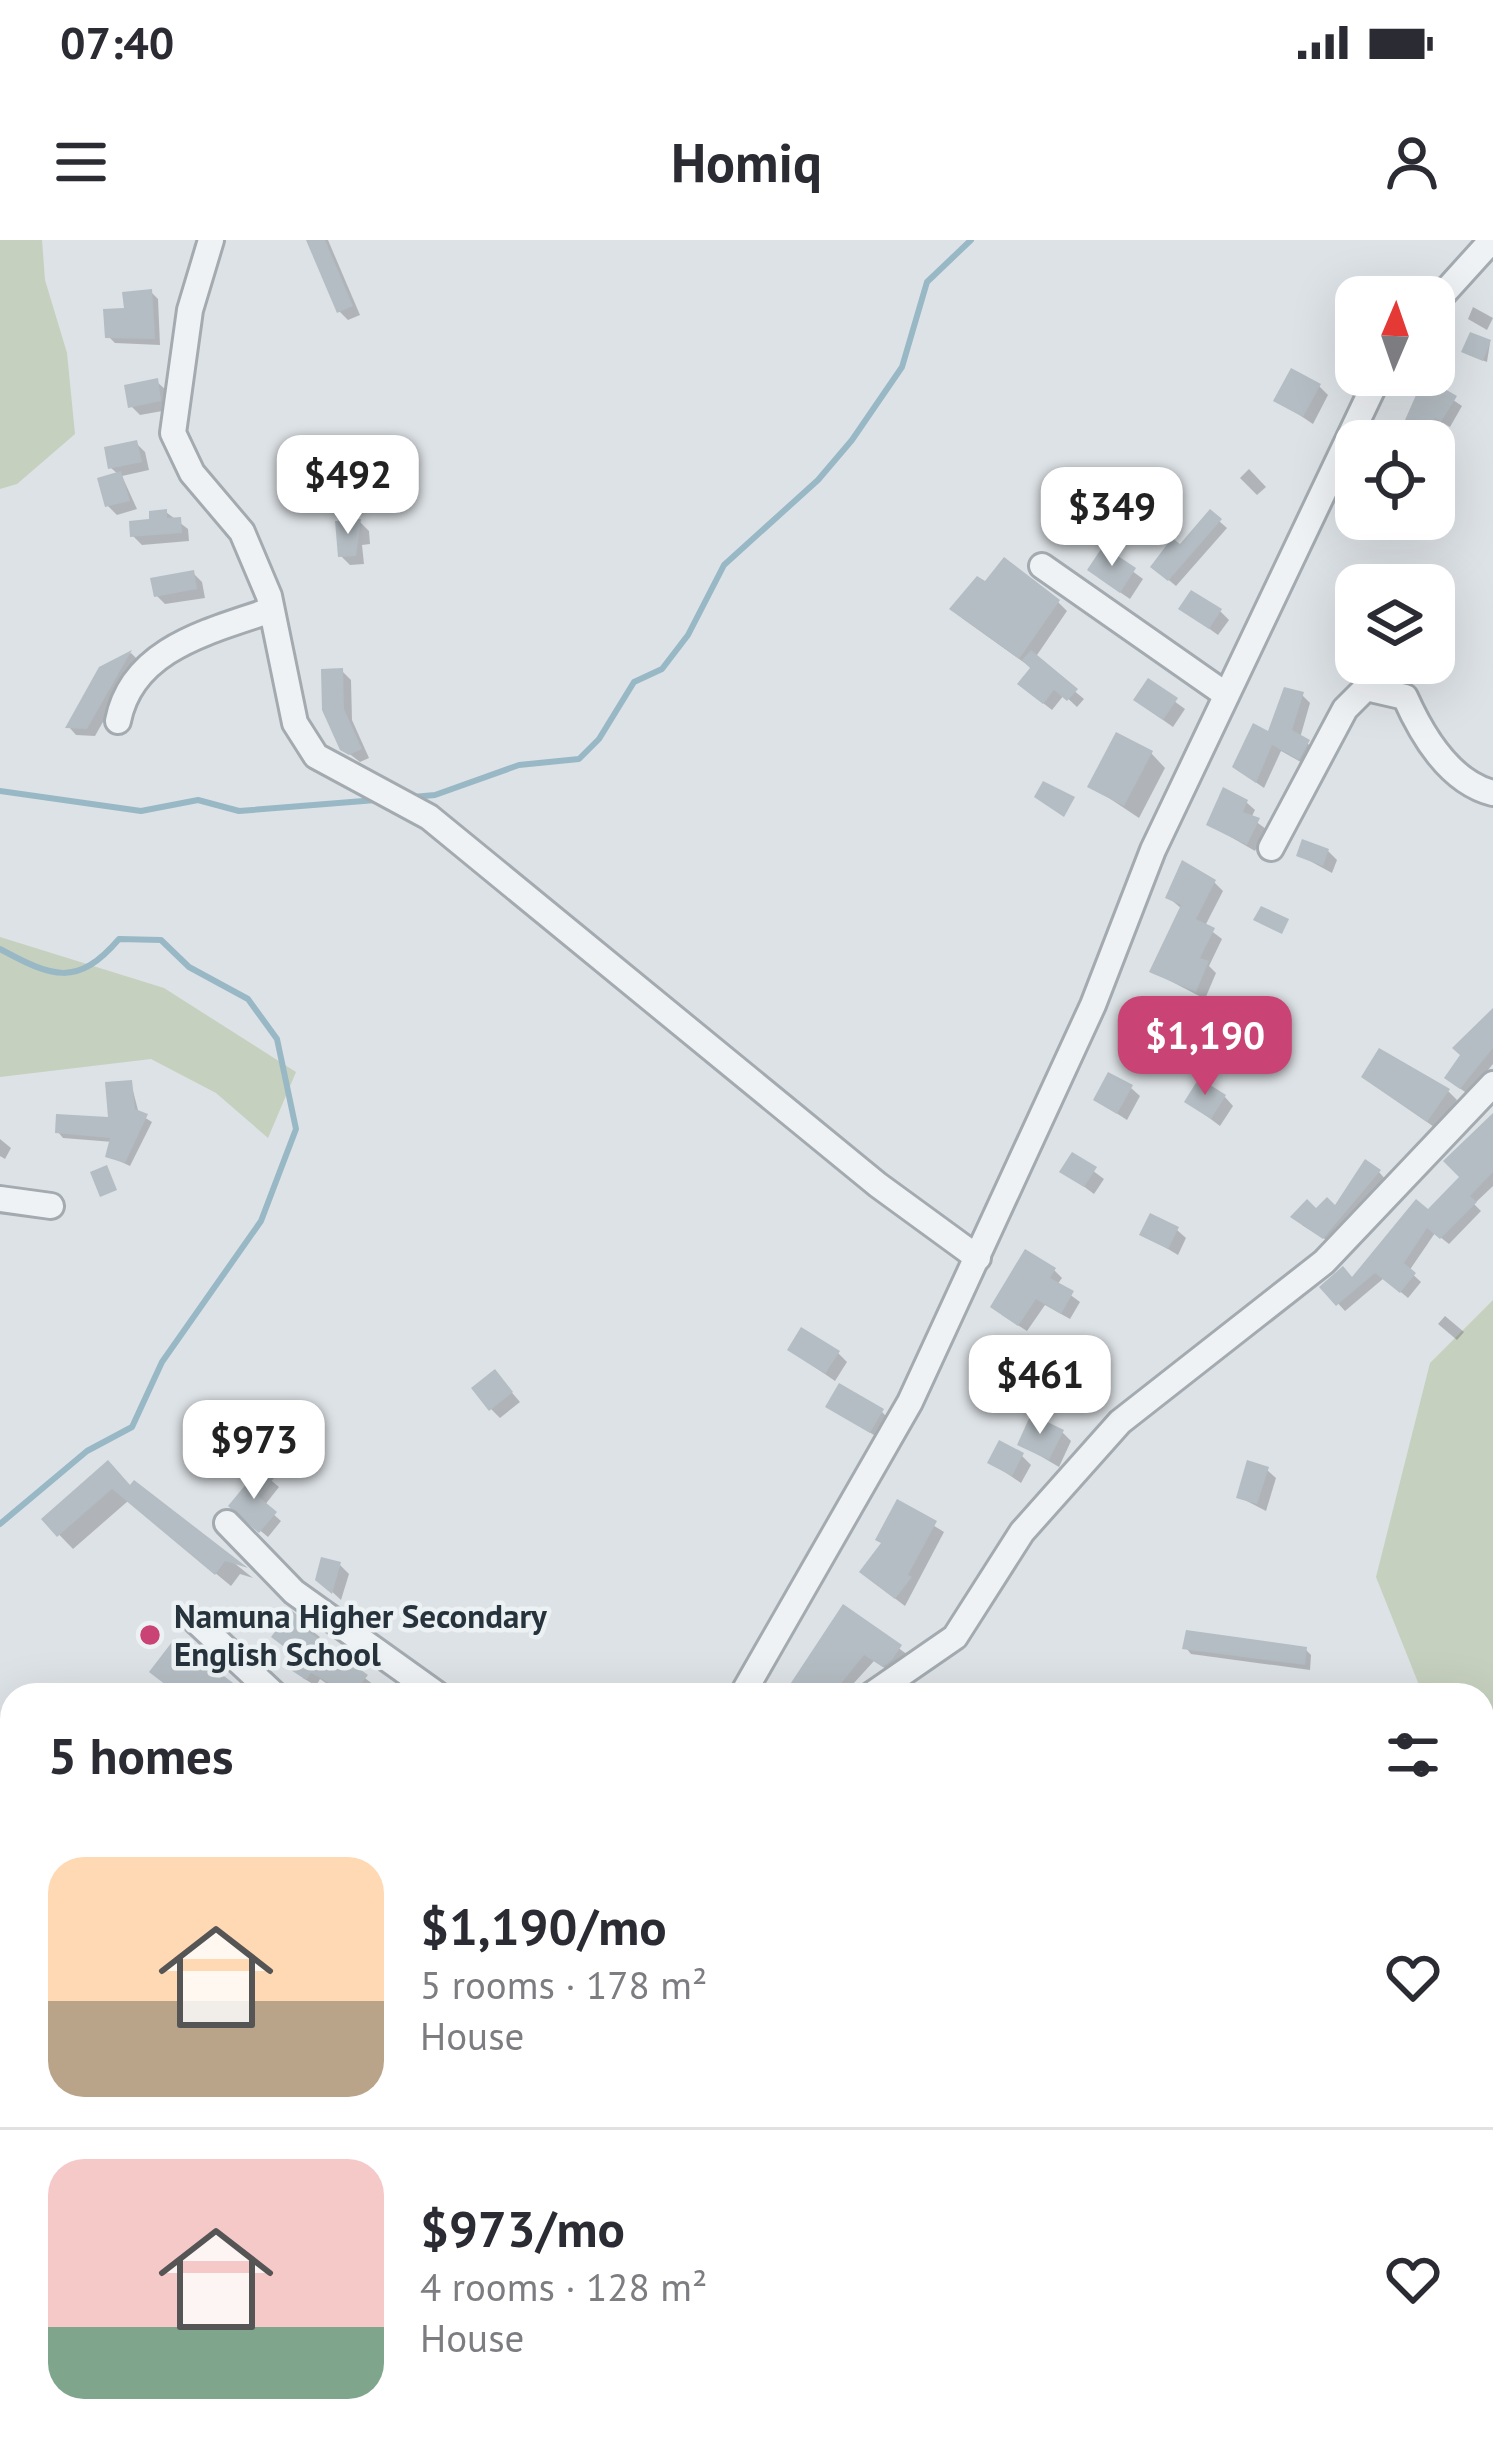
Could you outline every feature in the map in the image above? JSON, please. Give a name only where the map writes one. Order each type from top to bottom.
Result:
[{"type":"street","points":[[211,240],[190,310],[173,433],[192,473],[242,532],[272,610],[295,723],[316,756],[413,808],[878,1185],[978,1258]]},
{"type":"street","points":[[1455,281],[1492,240]]},
{"type":"street","points":[[749,1683],[910,1402],[1093,1005],[1153,850],[1369,396]]},
{"type":"street","points":[[1042,566],[1225,694]]},
{"type":"street","points":[[118,721],[138,673],[182,642],[272,610]]},
{"type":"street","points":[[1271,848],[1345,709],[1366,688],[1405,697],[1426,744],[1480,790],[1493,794]]},
{"type":"street","points":[[889,1683],[956,1637],[1022,1532],[1120,1422],[1324,1262],[1493,1084]]},
{"type":"street","points":[[0,1198],[50,1206]]},
{"type":"street","points":[[227,1523],[294,1592],[421,1683]]},
{"type":"street","points":[[196,1622],[262,1683]]},
{"type":"green space","points":[[0,240],[42,240],[45,280],[67,353],[75,434],[17,484],[0,489]]},
{"type":"green space","points":[[0,937],[164,988],[296,1072],[268,1138],[216,1093],[151,1059],[0,1077]]},
{"type":"green space","points":[[1493,1300],[1493,1683],[1418,1683],[1376,1577],[1430,1363]]},
{"type":"building","points":[[306,240],[325,240],[353,306],[337,313]]},
{"type":"building","points":[[152,289],[155,339],[105,338],[103,309],[124,308],[122,292]]},
{"type":"building","points":[[1470,332],[1491,340],[1483,361],[1461,352]]},
{"type":"building","points":[[1291,368],[1321,384],[1303,417],[1273,401]]},
{"type":"building","points":[[158,378],[161,401],[128,408],[124,385]]},
{"type":"building","points":[[1416,396],[1457,396],[1442,420],[1405,420]]},
{"type":"building","points":[[137,440],[142,462],[108,469],[104,447]]},
{"type":"building","points":[[121,471],[130,501],[105,507],[97,478]]},
{"type":"building","points":[[167,509],[167,518],[181,517],[182,533],[130,537],[129,521],[149,519],[149,511]]},
{"type":"building","points":[[1210,509],[1222,519],[1168,581],[1150,567],[1172,538],[1180,544]]},
{"type":"building","points":[[361,519],[356,556],[338,557],[335,521]]},
{"type":"building","points":[[1103,546],[1136,568],[1120,593],[1087,570]]},
{"type":"building","points":[[1004,557],[1060,600],[1019,659],[949,609],[977,576],[985,581]]},
{"type":"building","points":[[194,570],[197,589],[154,597],[150,578]]},
{"type":"building","points":[[1191,590],[1222,609],[1209,629],[1178,609]]},
{"type":"building","points":[[132,650],[87,729],[65,728],[99,667]]},
{"type":"building","points":[[1031,650],[1078,689],[1067,701],[1054,690],[1043,704],[1017,684],[1030,668],[1022,660]]},
{"type":"building","points":[[343,668],[344,709],[362,749],[349,755],[340,750],[322,710],[321,669]]},
{"type":"building","points":[[1148,678],[1178,698],[1163,720],[1133,700]]},
{"type":"building","points":[[1284,687],[1304,692],[1292,730],[1310,740],[1299,760],[1272,745],[1256,783],[1232,767],[1253,723],[1268,731]]},
{"type":"building","points":[[1116,732],[1153,751],[1124,806],[1087,787]]},
{"type":"building","points":[[1043,781],[1075,797],[1064,817],[1034,797]]},
{"type":"building","points":[[1223,787],[1248,800],[1243,812],[1260,818],[1247,845],[1206,825]]},
{"type":"building","points":[[1302,839],[1329,849],[1323,866],[1296,856]]},
{"type":"building","points":[[1182,860],[1216,880],[1196,919],[1215,928],[1200,958],[1209,961],[1196,992],[1149,972],[1181,905],[1165,898]]},
{"type":"building","points":[[1261,906],[1289,919],[1282,934],[1253,920]]},
{"type":"building","points":[[1232,1007],[1270,1032],[1254,1057],[1217,1032]]},
{"type":"building","points":[[1493,1008],[1493,1048],[1460,1089],[1444,1078],[1460,1055],[1452,1048]]},
{"type":"building","points":[[1379,1048],[1450,1089],[1427,1122],[1361,1077]]},
{"type":"building","points":[[1108,1072],[1133,1085],[1117,1114],[1093,1100]]},
{"type":"building","points":[[1199,1078],[1226,1095],[1211,1119],[1184,1102]]},
{"type":"building","points":[[132,1080],[135,1109],[148,1114],[125,1163],[105,1157],[110,1138],[55,1133],[56,1114],[108,1117],[105,1082]]},
{"type":"building","points":[[1493,1113],[1493,1172],[1470,1196],[1477,1202],[1440,1239],[1427,1228],[1404,1263],[1416,1273],[1400,1293],[1375,1273],[1336,1306],[1319,1287],[1343,1266],[1352,1277],[1416,1199],[1428,1209],[1459,1177],[1443,1161]]},
{"type":"building","points":[[1072,1152],[1097,1167],[1084,1187],[1059,1172]]},
{"type":"building","points":[[1365,1159],[1381,1170],[1323,1239],[1290,1217],[1307,1199],[1316,1208],[1327,1197],[1335,1205]]},
{"type":"building","points":[[107,1165],[117,1190],[100,1197],[90,1172]]},
{"type":"building","points":[[1150,1213],[1179,1227],[1168,1249],[1139,1235]]},
{"type":"building","points":[[1025,1249],[1056,1268],[1050,1278],[1074,1291],[1061,1314],[1036,1299],[1018,1326],[990,1307]]},
{"type":"building","points":[[801,1327],[840,1351],[825,1374],[787,1350]]},
{"type":"building","points":[[1059,1348],[1084,1364],[1069,1390],[1043,1374]]},
{"type":"building","points":[[495,1369],[513,1392],[489,1411],[471,1388]]},
{"type":"building","points":[[839,1383],[884,1409],[870,1433],[825,1407]]},
{"type":"building","points":[[1031,1414],[1064,1430],[1049,1460],[1017,1445]]},
{"type":"building","points":[[999,1440],[1024,1453],[1012,1476],[987,1463]]},
{"type":"building","points":[[108,1460],[130,1485],[134,1480],[248,1568],[225,1561],[215,1575],[112,1489],[57,1537],[41,1519]]},
{"type":"building","points":[[1247,1460],[1269,1467],[1257,1504],[1236,1498]]},
{"type":"building","points":[[260,1467],[274,1478],[259,1497],[277,1512],[259,1533],[228,1506]]},
{"type":"building","points":[[897,1499],[937,1521],[908,1575],[912,1577],[895,1599],[859,1572],[881,1543],[875,1540]]},
{"type":"building","points":[[321,1557],[341,1562],[332,1594],[315,1580]]},
{"type":"building","points":[[843,1604],[902,1645],[883,1667],[864,1655],[842,1683],[791,1683]]},
{"type":"building","points":[[291,1610],[313,1627],[309,1632],[368,1675],[362,1683],[330,1683],[311,1673],[306,1680],[291,1670],[299,1658],[271,1637]]},
{"type":"building","points":[[1186,1630],[1307,1647],[1305,1665],[1182,1649]]},
{"type":"building","points":[[175,1638],[233,1683],[163,1683],[149,1672]]},
{"type":"waterway","points":[[413,797],[435,795],[519,765],[579,759],[599,739],[634,682],[662,669],[688,635],[724,565],[818,480],[852,440],[902,367],[927,282],[971,240]]},
{"type":"waterway","points":[[0,791],[141,811],[198,800],[239,811],[376,800]]},
{"type":"waterway","points":[[0,949],[63,973],[90,965],[119,939],[161,940],[189,967],[248,999],[277,1039],[296,1129],[261,1221],[162,1362],[132,1427],[87,1451],[0,1524]]},
{"type":"place","name":"Namuna Higher Secondary English School","points":[[150,1635]]}]
